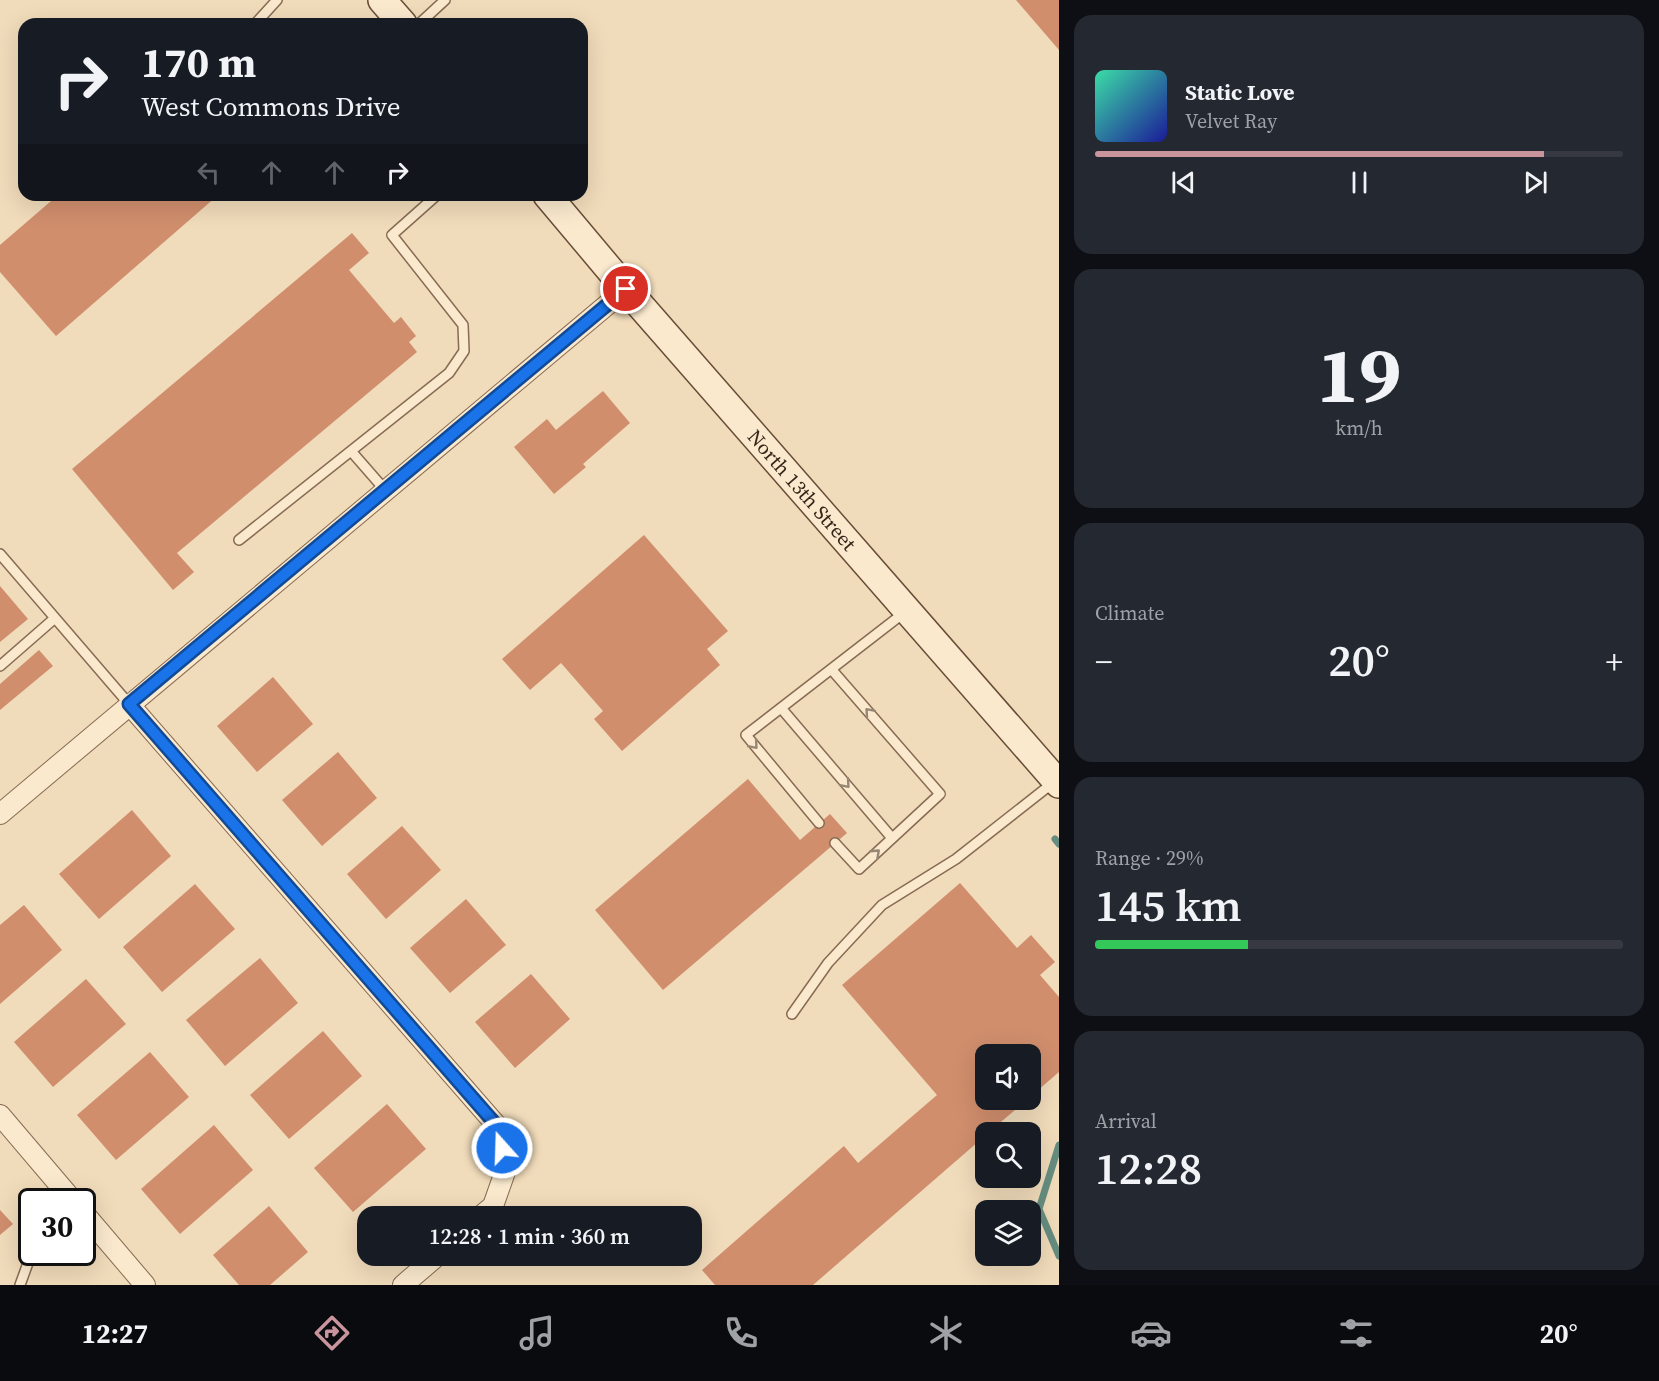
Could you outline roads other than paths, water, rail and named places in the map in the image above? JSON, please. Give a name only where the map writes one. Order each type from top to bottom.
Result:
[{"type":"main road","points":[[382,0],[398,18]]},
{"type":"main road","name":"North 13th Street","points":[[552,201],[626,289],[1057,782]]},
{"type":"street","points":[[0,814],[626,289]]},
{"type":"street","points":[[129,704],[498,1127],[506,1169],[493,1206]]},
{"type":"street","points":[[0,1115],[62,1188]]},
{"type":"street","points":[[96,1227],[146,1285]]},
{"type":"street","points":[[403,1285],[425,1266]]},
{"type":"lane","points":[[260,18],[277,0]]},
{"type":"lane","points":[[426,18],[445,0]]},
{"type":"lane","points":[[239,540],[449,373],[464,351],[463,325],[392,235],[430,201]]},
{"type":"lane","points":[[351,451],[385,490]]},
{"type":"lane","points":[[0,554],[129,704]]},
{"type":"lane","points":[[819,823],[746,735],[907,611]]},
{"type":"lane","points":[[0,666],[55,618]]},
{"type":"lane","points":[[832,670],[940,794],[859,869],[835,843]]},
{"type":"lane","points":[[781,708],[892,838]]},
{"type":"lane","points":[[792,1014],[828,963],[882,905],[956,859],[1057,782]]},
{"type":"lane","points":[[20,1285],[27,1266]]},
{"type":"waterway","points":[[1055,839],[1059,844]]},
{"type":"waterway","points":[[1059,1145],[1039,1209],[1059,1256]]}]
